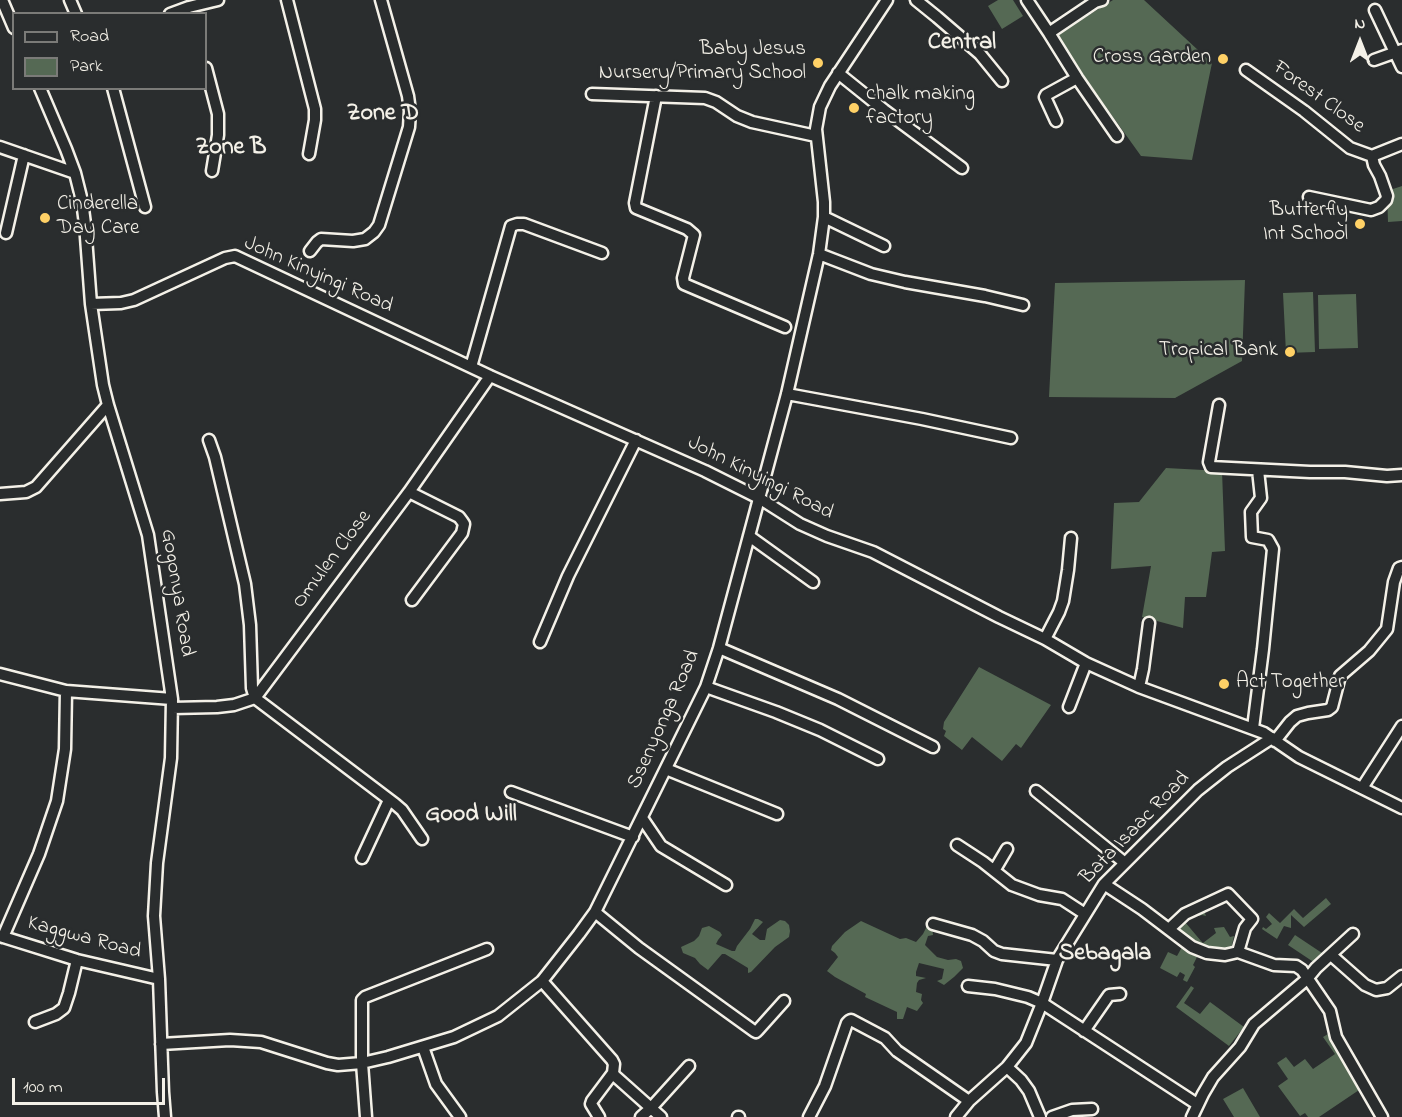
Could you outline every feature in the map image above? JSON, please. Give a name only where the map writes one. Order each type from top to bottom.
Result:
[{"type":"street","points":[[2,0],[12,23]]},
{"type":"street","points":[[189,10],[218,0]]},
{"type":"street","points":[[287,0],[315,109],[309,154]]},
{"type":"street","points":[[310,251],[321,239],[353,241],[366,239],[374,232],[379,225],[409,127],[408,96],[381,0]]},
{"type":"street","name":"Ssenyonga Road","points":[[161,1044],[261,1042],[338,1065],[362,1063],[423,1047],[454,1037],[498,1016],[542,981],[595,912],[706,687],[719,648],[787,394],[792,330],[819,254],[824,202],[816,136],[819,107],[838,73],[887,0]]},
{"type":"street","points":[[916,0],[980,54],[1002,81]]},
{"type":"street","points":[[1027,0],[1117,136]]},
{"type":"street","points":[[1049,33],[1095,2],[1102,0]]},
{"type":"street","points":[[1375,10],[1398,51],[1402,67]]},
{"type":"street","points":[[1374,60],[1398,51]]},
{"type":"street","name":"Forest Close","points":[[1245,70],[1304,111],[1350,148],[1372,156],[1402,144]]},
{"type":"street","points":[[207,72],[218,114],[218,135],[212,171]]},
{"type":"street","points":[[838,73],[962,168]]},
{"type":"street","points":[[1056,121],[1045,97],[1077,78]]},
{"type":"street","name":"Gogonya Road","points":[[41,90],[75,173],[82,201],[91,304],[103,385],[148,536],[172,703],[171,758],[157,863],[154,915],[165,1117]]},
{"type":"street","points":[[114,90],[145,207]]},
{"type":"street","points":[[592,94],[705,98],[752,122],[816,136]]},
{"type":"street","points":[[656,96],[635,203],[636,208],[687,229],[693,235],[683,278],[684,284],[792,330]]},
{"type":"street","points":[[0,147],[75,173]]},
{"type":"street","points":[[6,233],[24,155]]},
{"type":"street","points":[[1309,196],[1371,210],[1379,207],[1387,196],[1372,156]]},
{"type":"street","points":[[824,217],[884,246]]},
{"type":"street","points":[[471,367],[511,226],[524,224],[602,253]]},
{"type":"street","points":[[819,254],[871,274],[1023,305]]},
{"type":"street","name":"John Kinyingi Road","points":[[91,304],[134,300],[225,258],[235,256],[490,376],[705,471],[759,498],[800,524],[873,552],[1045,639],[1086,663],[1139,687],[1253,728],[1299,757],[1402,808]]},
{"type":"street","name":"Omulen Close","points":[[255,698],[409,492],[490,376]]},
{"type":"street","points":[[787,394],[1011,438]]},
{"type":"street","points":[[0,494],[26,492],[36,487],[108,405]]},
{"type":"street","points":[[1219,405],[1209,465],[1220,468],[1402,476]]},
{"type":"street","points":[[209,440],[245,584],[250,625],[252,688],[255,698],[402,810],[422,839]]},
{"type":"street","points":[[540,642],[568,576],[636,440]]},
{"type":"street","points":[[1253,728],[1273,549],[1268,540],[1252,537],[1251,512],[1261,498],[1258,470]]},
{"type":"street","points":[[409,492],[459,517],[464,524],[462,533],[412,600]]},
{"type":"street","points":[[749,536],[813,582]]},
{"type":"street","points":[[1045,639],[1064,601],[1071,538]]},
{"type":"street","name":"Bata Isaac Road","points":[[956,1117],[988,1082],[1007,1068],[1026,1043],[1057,960],[1104,884],[1198,790],[1227,767],[1274,740],[1297,716],[1332,708],[1340,676],[1369,651],[1387,629],[1394,582],[1399,568],[1402,567]]},
{"type":"street","points":[[1139,687],[1149,623]]},
{"type":"street","points":[[719,648],[838,699],[933,747]]},
{"type":"street","points":[[1069,707],[1086,663]]},
{"type":"street","points":[[0,674],[66,691],[172,703],[234,705],[255,698]]},
{"type":"street","points":[[706,687],[820,730],[878,759]]},
{"type":"street","points":[[1,936],[39,854],[57,801],[65,749],[66,691]]},
{"type":"street","points":[[1362,789],[1402,726]]},
{"type":"street","points":[[666,769],[777,814]]},
{"type":"street","points":[[1036,791],[1125,863]]},
{"type":"street","points":[[511,792],[633,837]]},
{"type":"street","points":[[362,858],[389,800]]},
{"type":"street","points":[[642,818],[661,846],[726,885]]},
{"type":"street","points":[[957,845],[1012,885],[1039,895],[1062,899],[1085,914]]},
{"type":"street","points":[[994,871],[1007,849]]},
{"type":"street","points":[[1104,884],[1198,950],[1225,955],[1238,952],[1274,965],[1296,966],[1302,970],[1330,1011],[1336,1037],[1382,1117]]},
{"type":"street","points":[[1169,929],[1185,914],[1228,894],[1252,919],[1245,928],[1238,952]]},
{"type":"street","points":[[595,912],[639,948],[756,1032],[784,1001]]},
{"type":"street","points":[[933,924],[972,935],[1002,954],[1057,960]]},
{"type":"street","points":[[1192,1117],[1213,1077],[1240,1047],[1254,1024],[1307,979],[1353,934]]},
{"type":"street","name":"Kaggwa Road","points":[[1,936],[77,960],[159,978]]},
{"type":"street","points":[[366,1117],[362,1063],[362,1000],[487,949]]},
{"type":"street","points":[[1331,955],[1365,985],[1376,990],[1387,988],[1402,976]]},
{"type":"street","points":[[34,1022],[56,1014],[64,1008],[77,960]]},
{"type":"street","points":[[542,981],[608,1054],[614,1064],[613,1073],[591,1104],[599,1117]]},
{"type":"street","points":[[968,986],[994,988],[1042,1003],[1197,1104]]},
{"type":"street","points":[[1084,1031],[1109,995],[1120,994]]},
{"type":"street","points":[[809,1117],[825,1086],[847,1023],[851,1020],[885,1038],[897,1051],[969,1101]]},
{"type":"street","points":[[423,1047],[436,1084],[460,1117]]},
{"type":"street","points":[[641,1117],[689,1066]]},
{"type":"street","points":[[1007,1068],[1021,1080],[1029,1091],[1040,1117]]},
{"type":"street","points":[[613,1073],[661,1117]]},
{"type":"street","points":[[1052,1117],[1072,1110],[1092,1109]]},
{"type":"green space","points":[[998,0],[1013,0],[1023,16],[1002,29],[988,6]]},
{"type":"green space","points":[[1113,0],[1144,0],[1212,63],[1192,160],[1141,156],[1055,36]]},
{"type":"green space","points":[[1402,186],[1402,221],[1388,222],[1387,191]]},
{"type":"green space","points":[[1245,280],[1242,361],[1175,398],[1049,397],[1055,283]]},
{"type":"green space","points":[[1313,292],[1315,352],[1286,353],[1283,293]]},
{"type":"green space","points":[[1356,294],[1358,348],[1319,349],[1318,295]]},
{"type":"green space","points":[[1166,468],[1222,471],[1225,551],[1212,552],[1206,597],[1185,597],[1183,628],[1142,617],[1151,566],[1111,569],[1114,503],[1139,502]]},
{"type":"green space","points":[[979,667],[1051,705],[1021,748],[1016,744],[1002,761],[972,737],[962,750],[944,736],[946,731],[943,729],[944,722]]},
{"type":"green space","points":[[1326,898],[1331,904],[1304,927],[1291,915],[1291,928],[1284,926],[1277,939],[1262,929],[1272,924],[1266,917],[1269,913],[1280,923],[1294,909],[1303,918]]},
{"type":"green space","points":[[1203,908],[1206,916],[1194,913],[1185,922],[1203,943],[1216,933],[1214,928],[1224,927],[1230,937],[1234,936],[1231,949],[1203,949],[1175,929],[1175,925],[1186,914]]},
{"type":"green space","points":[[755,919],[763,922],[752,934],[760,940],[765,940],[767,929],[780,920],[789,925],[790,931],[789,937],[775,947],[751,972],[748,973],[748,968],[725,954],[722,954],[708,970],[695,958],[683,953],[681,947],[694,941],[702,928],[709,926],[722,935],[716,944],[735,951]]},
{"type":"green space","points":[[861,921],[900,939],[906,938],[916,942],[927,926],[932,927],[933,935],[928,936],[925,945],[937,957],[961,961],[963,968],[944,985],[937,981],[942,979],[944,969],[919,963],[916,976],[926,978],[919,980],[916,992],[922,994],[923,1003],[917,1011],[907,1007],[903,1019],[897,1019],[897,1012],[865,997],[866,994],[827,971],[838,957],[831,950],[832,946],[845,932]]},
{"type":"green space","points":[[1295,935],[1325,955],[1318,965],[1288,945]]},
{"type":"green space","points":[[1182,947],[1198,955],[1187,982],[1183,980],[1185,975],[1180,972],[1177,977],[1160,968],[1168,952],[1177,956]]},
{"type":"green space","points":[[1191,986],[1194,988],[1184,1003],[1200,1014],[1210,1002],[1244,1027],[1229,1046],[1176,1007]]},
{"type":"green space","points":[[1328,1034],[1365,1086],[1319,1117],[1308,1117],[1305,1113],[1300,1116],[1278,1086],[1288,1079],[1277,1063],[1286,1057],[1294,1067],[1305,1059],[1313,1069],[1335,1054],[1323,1037]]},
{"type":"green space","points":[[1243,1088],[1260,1117],[1234,1117],[1223,1099]]},
{"type":"place","name":"Cross Garden","points":[[1223,59]]},
{"type":"place","name":"Baby Jesus Nursery/Primary School","points":[[818,63]]},
{"type":"place","name":"chalk making factory","points":[[854,108]]},
{"type":"place","name":"Cinderella Day Care","points":[[45,218]]},
{"type":"place","name":"Butterfly Int School","points":[[1360,224]]},
{"type":"place","name":"Tropical Bank","points":[[1290,352]]},
{"type":"place","name":"Act Together","points":[[1224,684]]},
{"type":"district","name":"Central","points":[[962,44]]},
{"type":"district","name":"Zone D","points":[[383,115]]},
{"type":"district","name":"Zone B","points":[[231,149]]},
{"type":"district","name":"Good Will","points":[[471,816]]},
{"type":"district","name":"Sebagala","points":[[1105,955]]}]
